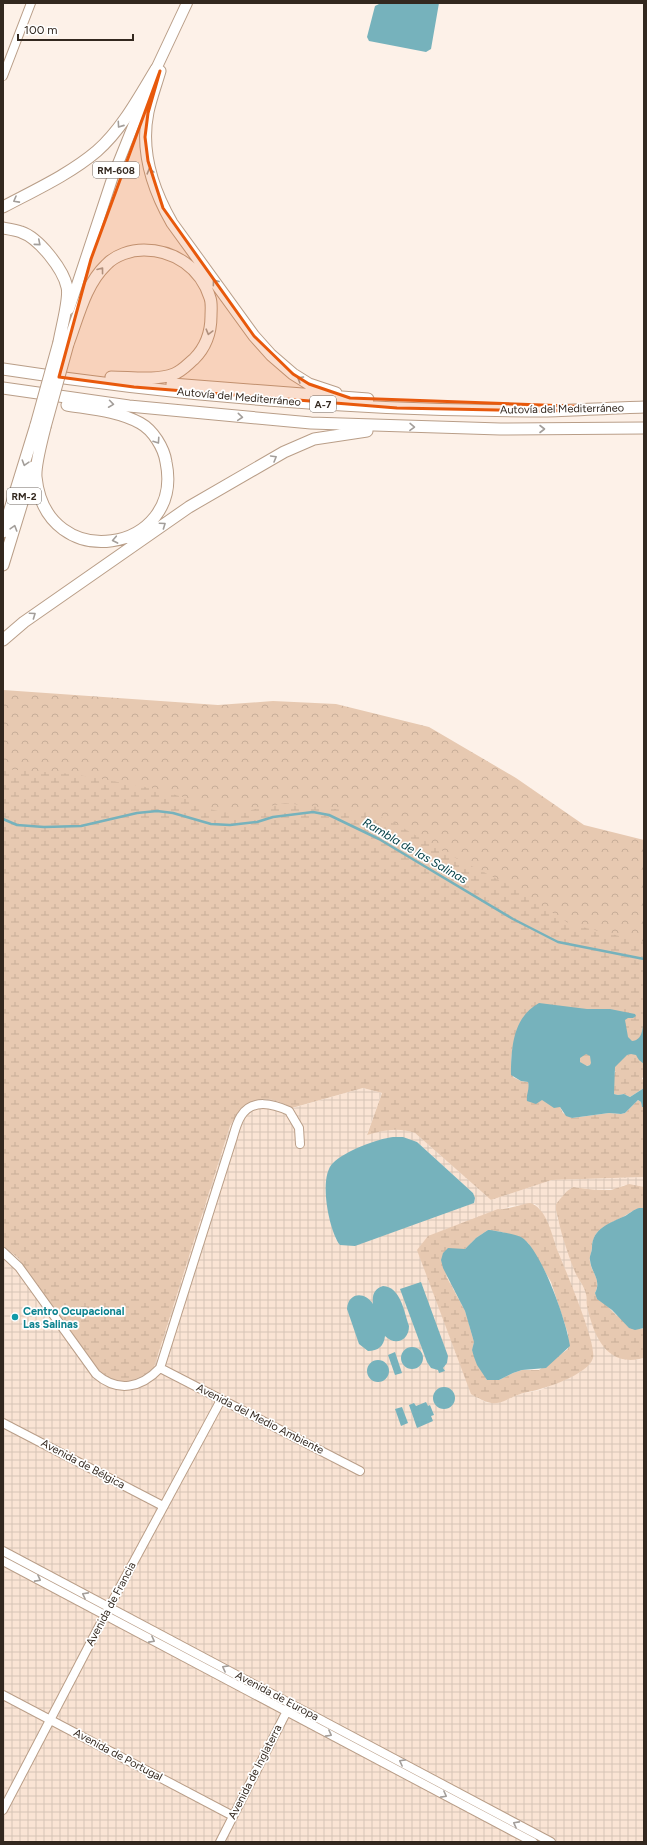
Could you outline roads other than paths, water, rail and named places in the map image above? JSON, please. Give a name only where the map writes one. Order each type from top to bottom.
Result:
[{"type":"highway","points":[[3,207],[78,166],[98,150],[113,135],[158,70]]},
{"type":"highway","points":[[158,70],[148,113],[145,137],[148,161],[155,189],[166,213],[254,336],[271,355],[293,374],[309,384],[350,398]]},
{"type":"highway","points":[[3,228],[22,232],[38,242],[50,255],[60,271],[68,288],[63,343]]},
{"type":"highway","points":[[63,343],[92,282],[106,264],[118,256],[136,250],[157,250],[173,254],[188,264],[201,279],[210,299],[211,329],[203,350],[186,367],[175,374],[153,378],[111,377]]},
{"type":"highway","name":"RM-2","points":[[3,565],[63,343]]},
{"type":"highway","points":[[3,362],[146,382],[350,398],[403,401],[589,405],[623,408]]},
{"type":"highway","name":"Autovía del Mediterráneo","points":[[3,369],[211,396],[309,403],[397,408],[532,410],[644,407]]},
{"type":"highway","name":"Autovía del Mediterráneo","points":[[3,388],[129,406],[310,423],[391,427],[500,429],[644,428]]},
{"type":"highway","points":[[3,393],[124,416],[142,424],[156,438],[165,454],[170,477],[164,502],[153,520],[138,533],[114,542],[90,541],[68,534],[50,516],[39,498],[36,475],[41,426]]},
{"type":"highway","name":"RM-2","points":[[3,532],[41,426]]},
{"type":"highway","points":[[3,640],[24,622],[188,507],[284,452],[314,439],[391,427]]},
{"type":"main road","points":[[63,343],[118,178],[158,70],[187,3]]},
{"type":"street","points":[[3,76],[31,3]]},
{"type":"street","points":[[3,1252],[19,1267],[89,1366],[101,1378],[112,1385],[131,1385],[151,1377],[160,1368],[233,1136],[241,1116],[246,1110],[254,1105],[268,1103],[289,1111],[299,1128],[300,1144]]},
{"type":"street","name":"Avenida del Medio Ambiente","points":[[160,1368],[360,1471]]},
{"type":"street","name":"Avenida de Francia","points":[[3,1810],[51,1720],[106,1611],[221,1400]]},
{"type":"street","name":"Avenida de Bélgica","points":[[3,1423],[163,1506]]},
{"type":"street","name":"Avenida de Europa","points":[[3,1551],[106,1611],[286,1711],[533,1842]]},
{"type":"street","name":"Avenida de Europa","points":[[3,1561],[291,1703],[551,1842]]},
{"type":"street","name":"Avenida de Portugal","points":[[3,1694],[233,1816]]},
{"type":"street","name":"Avenida de Inglaterra","points":[[220,1842],[291,1703]]},
{"type":"water","points":[[381,3],[439,3],[431,49],[426,52],[369,41],[367,37],[375,6]]},
{"type":"water","points":[[539,1003],[587,1009],[610,1009],[635,1014],[636,1016],[633,1018],[628,1018],[625,1020],[628,1037],[632,1041],[638,1039],[640,1036],[644,1020],[644,1064],[636,1055],[631,1054],[627,1055],[615,1067],[614,1094],[624,1094],[630,1097],[644,1088],[644,1107],[642,1107],[641,1102],[638,1100],[625,1113],[609,1113],[572,1118],[566,1116],[560,1107],[554,1108],[542,1100],[536,1104],[527,1101],[529,1087],[528,1082],[521,1081],[511,1075],[511,1065],[515,1034],[524,1016],[530,1009]],"holes":[[[586,1054],[590,1056],[590,1065],[587,1066],[580,1062],[580,1058]]]},
{"type":"water","points":[[393,1137],[403,1137],[417,1142],[473,1193],[475,1198],[474,1203],[355,1246],[340,1245],[332,1228],[327,1204],[326,1180],[329,1170],[333,1163],[345,1154],[370,1143]]},
{"type":"water","points":[[639,1208],[644,1208],[644,1328],[635,1330],[629,1328],[612,1310],[597,1299],[595,1293],[597,1288],[597,1280],[590,1258],[593,1241],[598,1231],[608,1224]]},
{"type":"water","points":[[488,1230],[521,1237],[529,1244],[537,1255],[552,1287],[564,1321],[570,1346],[546,1368],[522,1370],[499,1380],[487,1380],[477,1365],[472,1350],[474,1342],[465,1311],[443,1268],[441,1260],[443,1253],[448,1248],[465,1249],[476,1238]]},
{"type":"water","points":[[421,1282],[448,1356],[447,1363],[443,1368],[445,1371],[439,1373],[438,1370],[431,1368],[427,1362],[400,1289]]},
{"type":"water","points":[[383,1286],[389,1287],[398,1295],[409,1326],[408,1331],[404,1338],[397,1341],[393,1341],[385,1336],[382,1345],[378,1349],[368,1351],[359,1344],[347,1309],[348,1303],[350,1299],[357,1295],[362,1295],[373,1304],[374,1293]]},
{"type":"water","points":[[412,1347],[420,1350],[423,1358],[420,1366],[412,1369],[404,1366],[401,1358],[404,1350]]},
{"type":"water","points":[[395,1352],[402,1373],[395,1375],[388,1355]]},
{"type":"water","points":[[378,1360],[386,1363],[389,1371],[386,1379],[378,1382],[370,1379],[367,1371],[370,1363]]},
{"type":"water","points":[[444,1387],[452,1390],[455,1398],[452,1406],[444,1409],[436,1406],[433,1398],[436,1390]]},
{"type":"water","points":[[426,1402],[428,1406],[430,1405],[434,1415],[431,1416],[433,1421],[417,1428],[409,1405],[414,1403],[416,1406]]},
{"type":"water","points":[[402,1407],[408,1423],[401,1426],[395,1409]]},
{"type":"waterway","name":"Rambla de las Salinas","points":[[3,819],[17,825],[44,827],[81,826],[137,813],[157,811],[173,813],[211,824],[230,825],[257,822],[273,817],[313,812],[329,815],[379,839],[513,919],[558,942],[644,959]]},
{"type":"place","name":"Centro Ocupacional Las Salinas","points":[[15,1317]]}]
